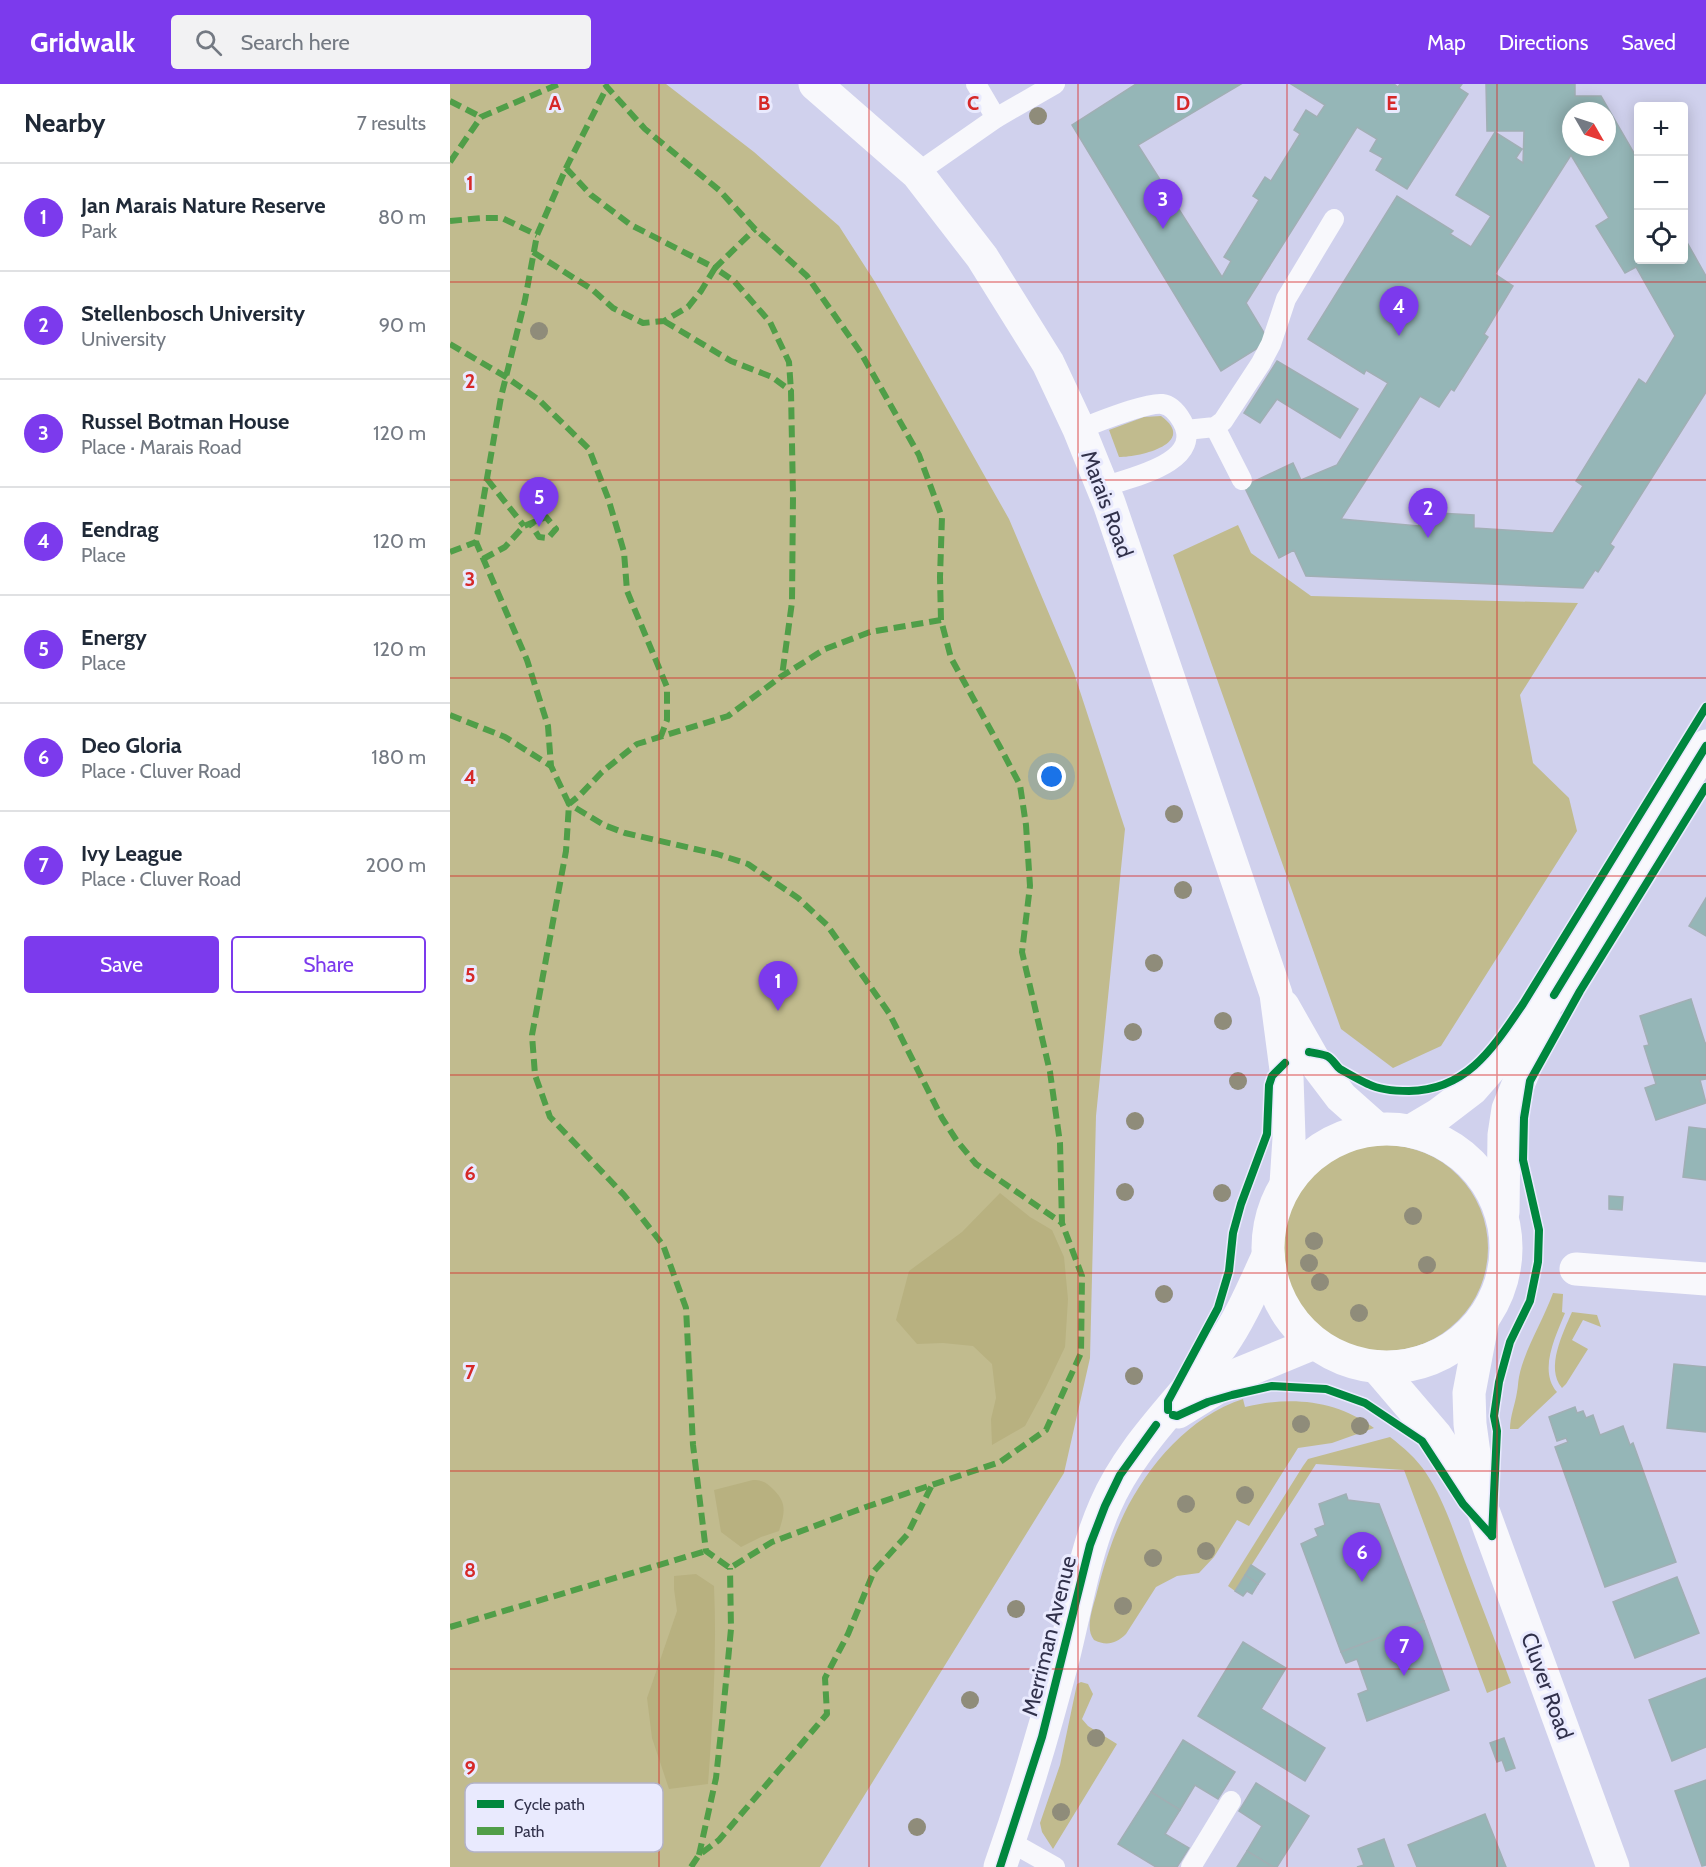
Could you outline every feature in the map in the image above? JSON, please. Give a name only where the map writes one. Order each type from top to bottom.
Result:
[{"type":"street","name":"Marais Road","points":[[815,84],[917,173],[982,257],[1048,363],[1103,487],[1276,994],[1316,1064],[1341,1097],[1377,1129]]},
{"type":"street","points":[[1502,1217],[1493,1193],[1478,1171],[1459,1152],[1437,1139],[1412,1131],[1377,1129],[1350,1134],[1326,1146],[1304,1163],[1287,1184],[1273,1215],[1269,1231],[1268,1256],[1273,1281],[1282,1305],[1296,1325],[1314,1343],[1334,1355],[1377,1366],[1401,1366],[1425,1360],[1446,1351],[1466,1337],[1483,1319],[1496,1296],[1504,1270],[1506,1244],[1502,1217],[1504,1135],[1508,1109],[1554,995],[1706,746]]},
{"type":"street","name":"Marais Road","points":[[1276,994],[1287,1077],[1289,1138],[1287,1184]]},
{"type":"street","points":[[1412,1131],[1438,1115],[1472,1089],[1554,995]]},
{"type":"street","name":"Merriman Avenue","points":[[1004,1854],[1042,1737],[1090,1545],[1105,1506],[1119,1475],[1156,1425],[1221,1346],[1234,1326],[1268,1256]]},
{"type":"street","points":[[1576,1269],[1706,1279]]},
{"type":"street","name":"Cluver Road","points":[[1483,1319],[1469,1393],[1470,1424],[1481,1505],[1613,1867]]},
{"type":"street","name":"Merriman Avenue","points":[[1156,1425],[1241,1372],[1314,1343]]},
{"type":"street","name":"Cluver Road","points":[[1377,1366],[1436,1436],[1481,1505]]},
{"type":"lane","points":[[976,84],[996,118]]},
{"type":"lane","points":[[917,173],[996,118],[1055,84]]},
{"type":"lane","points":[[1186,429],[1215,427],[1223,421],[1262,363],[1286,299],[1334,219]]},
{"type":"lane","points":[[1078,429],[1137,409],[1164,404],[1182,419],[1186,429],[1186,441],[1177,458],[1103,487]]},
{"type":"lane","points":[[1215,427],[1242,480]]},
{"type":"lane","points":[[1191,1867],[1231,1801]]},
{"type":"lane","points":[[1004,1854],[1055,1867]]},
{"type":"shaded area","points":[[450,84],[666,84],[754,152],[839,226],[875,282],[1009,519],[1074,673],[1125,829],[1096,1116],[1090,1358],[1064,1473],[820,1867],[450,1867]]},
{"type":"shaded area","points":[[1161,416],[1171,426],[1173,434],[1170,441],[1152,451],[1119,457],[1109,430],[1144,417]]},
{"type":"shaded area","points":[[1238,525],[1251,553],[1311,596],[1578,603],[1520,695],[1533,763],[1569,798],[1577,831],[1441,1046],[1393,1068],[1341,1029],[1173,555]]},
{"type":"shaded area","points":[[1385,1145],[1405,1147],[1424,1153],[1458,1175],[1480,1209],[1486,1228],[1488,1248],[1486,1268],[1480,1287],[1458,1321],[1424,1343],[1405,1349],[1385,1351],[1365,1349],[1346,1343],[1312,1321],[1290,1287],[1284,1268],[1282,1248],[1284,1228],[1290,1209],[1312,1175],[1346,1153],[1365,1147]]},
{"type":"shaded area","points":[[1000,1193],[1030,1217],[1052,1230],[1064,1257],[1068,1299],[1065,1347],[1045,1389],[1025,1426],[992,1445],[991,1419],[996,1398],[992,1364],[973,1346],[943,1343],[917,1344],[896,1320],[909,1271],[962,1232]]},
{"type":"shaded area","points":[[1553,1293],[1563,1294],[1562,1312],[1565,1313],[1550,1353],[1549,1374],[1557,1392],[1518,1429],[1510,1429],[1522,1366]]},
{"type":"shaded area","points":[[1572,1312],[1597,1315],[1601,1327],[1583,1320],[1572,1340],[1588,1349],[1562,1388],[1557,1380],[1555,1361],[1560,1340]]},
{"type":"shaded area","points":[[1243,1399],[1245,1407],[1296,1401],[1329,1406],[1344,1411],[1374,1428],[1332,1443],[1298,1448],[1249,1526],[1237,1520],[1214,1557],[1199,1573],[1177,1576],[1156,1587],[1122,1637],[1115,1642],[1107,1643],[1094,1640],[1090,1629],[1092,1610],[1109,1552],[1124,1514],[1145,1478],[1188,1430],[1205,1417]]},
{"type":"shaded area","points":[[1390,1437],[1418,1463],[1438,1494],[1511,1683],[1487,1693],[1404,1470],[1316,1464],[1235,1591],[1228,1586],[1308,1459]]},
{"type":"shaded area","points":[[753,1480],[765,1482],[774,1490],[783,1505],[783,1514],[779,1531],[741,1547],[721,1532],[714,1490]]},
{"type":"shaded area","points":[[696,1574],[714,1586],[714,1685],[708,1784],[669,1789],[652,1738],[647,1698],[677,1611],[674,1576]]},
{"type":"shaded area","points":[[1081,1682],[1088,1684],[1093,1694],[1082,1719],[1088,1726],[1117,1744],[1053,1849],[1042,1832],[1040,1823],[1060,1765],[1077,1684]]},
{"type":"building","points":[[1136,84],[1241,84],[1138,145],[1222,277],[1231,261],[1224,257],[1259,200],[1253,196],[1265,177],[1271,181],[1300,134],[1294,130],[1306,110],[1317,117],[1325,105],[1291,84],[1394,84],[1398,87],[1400,84],[1462,84],[1459,88],[1468,94],[1407,189],[1376,170],[1383,158],[1370,151],[1377,139],[1357,127],[1246,303],[1269,341],[1221,371],[1072,125]]},
{"type":"building","points":[[1486,84],[1575,84],[1575,96],[1601,96],[1604,102],[1562,102],[1562,156],[1570,156],[1495,274],[1513,286],[1484,334],[1488,337],[1454,391],[1451,389],[1439,407],[1420,396],[1341,519],[1419,526],[1420,512],[1474,515],[1474,528],[1553,533],[1583,486],[1576,481],[1639,379],[1646,384],[1675,336],[1636,267],[1625,273],[1596,226],[1609,218],[1572,156],[1616,156],[1616,122],[1634,153],[1634,264],[1688,264],[1688,244],[1706,276],[1706,392],[1610,544],[1614,547],[1598,572],[1595,570],[1583,588],[1306,576],[1294,550],[1279,558],[1244,486],[1293,463],[1301,480],[1337,465],[1388,383],[1366,370],[1364,374],[1308,339],[1397,196],[1453,231],[1450,234],[1471,247],[1491,216],[1456,195],[1495,132],[1522,149],[1516,158],[1523,163],[1524,131],[1487,131]]},
{"type":"building","points":[[1277,361],[1358,409],[1340,438],[1277,399],[1260,423],[1244,413]]},
{"type":"building","points":[[1706,898],[1706,936],[1689,926]]},
{"type":"building","points":[[1691,999],[1706,1043],[1706,1079],[1700,1080],[1706,1103],[1656,1120],[1645,1088],[1656,1084],[1644,1046],[1649,1045],[1640,1016]]},
{"type":"building","points":[[1689,1127],[1706,1129],[1706,1180],[1683,1177]]},
{"type":"building","points":[[1609,1196],[1623,1197],[1622,1210],[1609,1209]]},
{"type":"building","points":[[1674,1364],[1706,1367],[1706,1432],[1667,1428]]},
{"type":"building","points":[[1575,1407],[1577,1413],[1583,1411],[1586,1418],[1593,1415],[1600,1435],[1623,1426],[1630,1445],[1633,1443],[1676,1562],[1605,1587],[1555,1447],[1568,1442],[1566,1438],[1557,1441],[1549,1417]]},
{"type":"building","points":[[1346,1494],[1348,1500],[1379,1504],[1424,1621],[1341,1652],[1301,1544],[1318,1536],[1315,1529],[1325,1525],[1319,1504]]},
{"type":"building","points":[[1251,1565],[1265,1574],[1258,1584],[1245,1575]]},
{"type":"building","points":[[1245,1575],[1258,1584],[1252,1594],[1247,1591],[1243,1596],[1235,1591]]},
{"type":"building","points":[[1677,1577],[1699,1633],[1635,1658],[1613,1602]]},
{"type":"building","points":[[1424,1621],[1449,1690],[1367,1721],[1358,1694],[1368,1690],[1357,1659],[1346,1663],[1341,1652]]},
{"type":"building","points":[[1243,1642],[1286,1668],[1261,1709],[1325,1748],[1305,1781],[1198,1716]]},
{"type":"building","points":[[1706,1678],[1706,1747],[1672,1761],[1649,1700]]},
{"type":"building","points":[[1504,1738],[1515,1768],[1506,1771],[1502,1760],[1497,1762],[1490,1743]]},
{"type":"building","points":[[1183,1740],[1235,1772],[1218,1799],[1195,1785],[1180,1810],[1151,1792]]},
{"type":"building","points":[[1706,1780],[1706,1865],[1702,1866],[1675,1791]]},
{"type":"building","points":[[1256,1783],[1309,1816],[1277,1867],[1273,1867],[1247,1851],[1262,1826],[1239,1811]]},
{"type":"building","points":[[1151,1792],[1180,1810],[1165,1834],[1189,1848],[1177,1867],[1156,1867],[1118,1844]]},
{"type":"building","points":[[1485,1814],[1506,1867],[1417,1867],[1408,1845]]},
{"type":"building","points":[[1384,1839],[1394,1867],[1357,1867],[1364,1865],[1358,1849]]},
{"type":"building","points":[[1247,1851],[1273,1867],[1237,1867]]},
{"type":"marked path","points":[[450,162],[481,117],[559,84]]},
{"type":"marked path","points":[[605,84],[645,129],[719,190],[755,229],[807,276],[861,353],[919,455],[942,517],[941,620],[951,658],[1020,785],[1026,825],[1030,886],[1022,952],[1050,1072],[1060,1143],[1062,1223],[1082,1276],[1081,1353],[1046,1430],[1000,1462],[863,1508],[772,1542],[730,1568],[706,1551],[693,1445],[686,1308],[663,1245],[624,1195],[550,1117],[535,1075],[532,1035],[566,851],[569,804],[551,766],[548,726],[527,660],[476,542],[501,397],[525,300],[537,235],[566,168],[607,87]]},
{"type":"marked path","points":[[450,101],[481,117]]},
{"type":"marked path","points":[[566,168],[591,195],[631,225],[715,268],[755,229]]},
{"type":"marked path","points":[[450,221],[502,218],[537,235]]},
{"type":"marked path","points":[[533,252],[593,290],[613,308],[643,323],[664,321],[688,307],[715,268],[734,281],[770,322],[789,362],[791,391]]},
{"type":"marked path","points":[[664,321],[731,361],[772,377],[791,391],[792,602],[782,676]]},
{"type":"marked path","points":[[450,344],[506,377],[539,400],[589,449],[608,498],[624,552],[627,591],[667,687],[667,720],[661,736]]},
{"type":"marked path","points":[[487,479],[524,526]]},
{"type":"marked path","points":[[483,559],[505,547],[524,526],[546,517],[556,529],[548,538],[539,537],[530,523]]},
{"type":"marked path","points":[[450,552],[476,542]]},
{"type":"marked path","points":[[941,620],[870,632],[825,649],[782,676],[728,716],[637,744],[602,772],[569,804],[604,825],[625,833],[717,854],[748,864],[798,898],[827,925],[889,1013],[942,1118],[957,1141],[976,1164],[1062,1223]]},
{"type":"marked path","points":[[450,715],[505,737],[551,766]]},
{"type":"marked path","points":[[691,1867],[699,1855],[719,1840],[827,1714],[825,1678],[848,1634],[874,1571],[907,1535],[932,1485]]},
{"type":"marked path","points":[[450,1627],[706,1551]]},
{"type":"marked path","points":[[699,1855],[716,1778],[722,1723],[731,1629],[730,1568]]},
{"type":"cycle path","points":[[1309,1052],[1327,1056],[1340,1069],[1361,1081],[1383,1089],[1399,1091],[1429,1089],[1447,1083],[1463,1075],[1476,1064],[1501,1036],[1523,1004],[1706,707]]},
{"type":"cycle path","points":[[1554,995],[1706,746]]},
{"type":"cycle path","points":[[1492,1536],[1497,1431],[1494,1416],[1499,1382],[1510,1342],[1530,1301],[1538,1262],[1539,1230],[1523,1160],[1524,1118],[1530,1081],[1580,991],[1706,787]]},
{"type":"cycle path","points":[[1168,1410],[1168,1401],[1218,1308],[1229,1271],[1233,1233],[1241,1204],[1267,1134],[1269,1085],[1272,1076],[1285,1063]]},
{"type":"cycle path","points":[[1173,1415],[1177,1416],[1208,1402],[1272,1386],[1326,1389],[1365,1403],[1422,1441],[1463,1504],[1492,1536]]},
{"type":"cycle path","points":[[1000,1867],[1042,1737],[1090,1545],[1120,1475],[1156,1425]]},
{"type":"place","name":"Russel Botman House","points":[[1163,229]]},
{"type":"place","name":"Eendrag","points":[[1399,336]]},
{"type":"place","name":"Energy","points":[[539,527]]},
{"type":"place","name":"Stellenbosch University","points":[[1428,538]]},
{"type":"place","name":"Jan Marais Nature Reserve","points":[[778,1011]]},
{"type":"place","name":"Deo Gloria","points":[[1362,1582]]},
{"type":"place","name":"Ivy League","points":[[1404,1676]]}]
